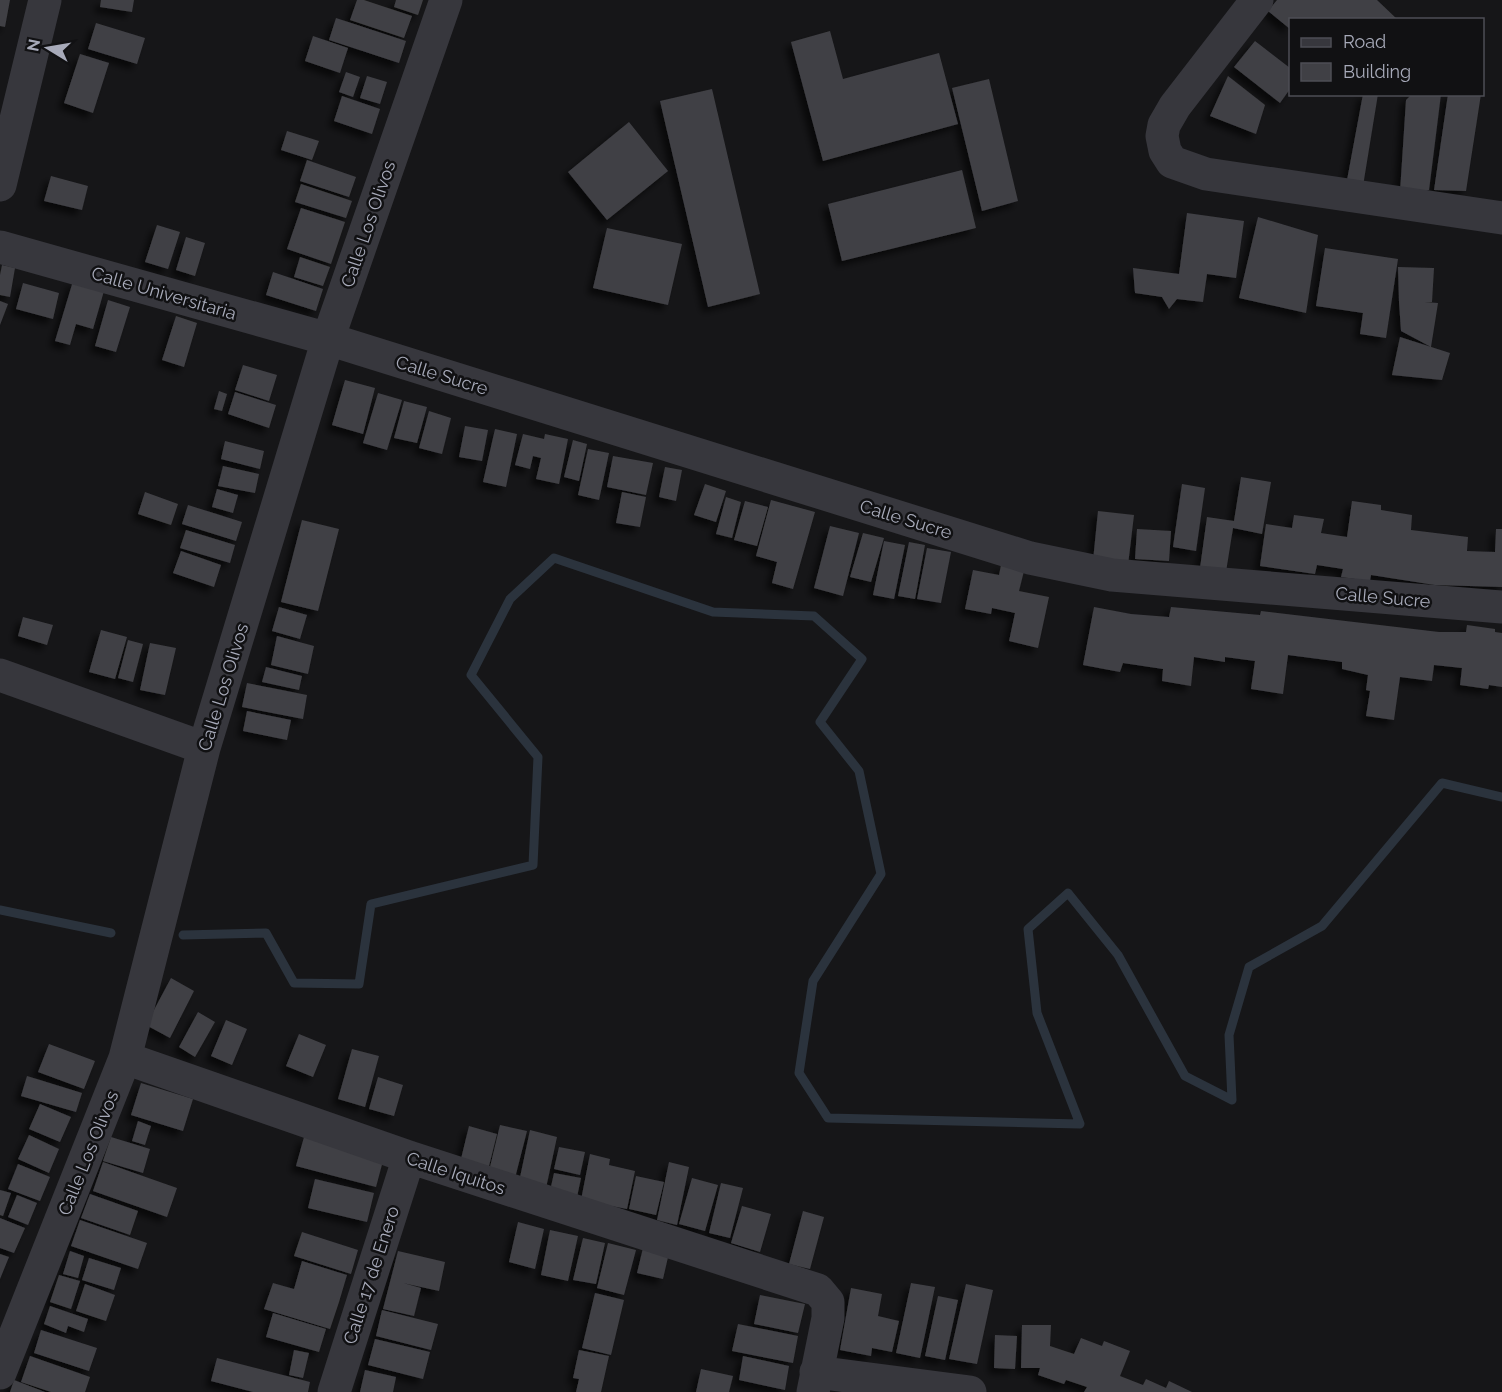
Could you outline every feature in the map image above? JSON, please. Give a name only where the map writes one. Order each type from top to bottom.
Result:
[{"type":"street","points":[[0,185],[45,0]]},
{"type":"street","name":"Calle Los Olivos","points":[[0,1373],[125,1058],[204,748],[328,339],[446,0]]},
{"type":"street","points":[[1255,0],[1175,106],[1164,125],[1162,136],[1164,152],[1172,162],[1206,174],[1502,218]]},
{"type":"street","name":"Calle Universitaria","points":[[0,248],[328,339]]},
{"type":"street","name":"Calle Sucre","points":[[328,339],[1030,558],[1112,575],[1502,607]]},
{"type":"street","points":[[0,675],[204,748]]},
{"type":"street","name":"Calle Iquitos","points":[[125,1058],[409,1158],[818,1290],[828,1302],[828,1318],[814,1382]]},
{"type":"street","name":"Calle 17 de Enero","points":[[334,1392],[409,1158]]},
{"type":"street","points":[[814,1382],[970,1392]]},
{"type":"building","points":[[0,0],[10,0],[5,27],[0,26]]},
{"type":"building","points":[[101,0],[134,0],[132,12],[100,7]]},
{"type":"building","points":[[357,0],[364,0],[412,16],[404,38],[350,20]]},
{"type":"building","points":[[396,0],[423,0],[418,15],[394,7]]},
{"type":"building","points":[[1277,0],[1377,0],[1396,18],[1289,18],[1289,28],[1268,11]]},
{"type":"building","points":[[336,18],[406,41],[399,63],[329,40]]},
{"type":"building","points":[[96,23],[145,38],[137,64],[88,49]]},
{"type":"building","points":[[830,31],[843,79],[939,53],[958,124],[823,161],[791,42]]},
{"type":"building","points":[[313,36],[348,48],[340,73],[305,61]]},
{"type":"building","points":[[1255,41],[1289,67],[1289,90],[1280,103],[1234,67]]},
{"type":"building","points":[[80,54],[109,63],[93,113],[64,103]]},
{"type":"building","points":[[346,72],[360,77],[353,97],[339,92]]},
{"type":"building","points":[[367,76],[387,82],[380,104],[360,98]]},
{"type":"building","points":[[1228,76],[1265,105],[1256,134],[1210,116]]},
{"type":"building","points":[[989,79],[1018,201],[982,211],[952,88]]},
{"type":"building","points":[[712,89],[760,294],[708,307],[660,101]]},
{"type":"building","points":[[342,96],[380,109],[372,134],[334,121]]},
{"type":"building","points":[[1363,96],[1378,96],[1363,186],[1347,180]]},
{"type":"building","points":[[1410,96],[1441,96],[1429,190],[1400,192],[1406,100]]},
{"type":"building","points":[[1448,96],[1481,96],[1466,191],[1434,190]]},
{"type":"building","points":[[629,122],[668,171],[607,220],[568,172]]},
{"type":"building","points":[[287,131],[319,141],[312,160],[281,150]]},
{"type":"building","points":[[307,160],[356,177],[349,197],[300,181]]},
{"type":"building","points":[[962,170],[976,228],[842,261],[828,204]]},
{"type":"building","points":[[51,176],[88,186],[82,210],[44,201]]},
{"type":"building","points":[[301,184],[352,201],[346,218],[295,202]]},
{"type":"building","points":[[301,208],[345,222],[331,264],[287,249]]},
{"type":"building","points":[[1187,213],[1244,221],[1236,278],[1207,274],[1203,302],[1177,299],[1169,309],[1162,297],[1135,293],[1133,268],[1179,274]]},
{"type":"building","points":[[1258,217],[1318,235],[1306,313],[1239,298]]},
{"type":"building","points":[[157,225],[180,232],[168,269],[145,262]]},
{"type":"building","points":[[607,228],[682,244],[668,305],[593,288]]},
{"type":"building","points":[[186,237],[205,243],[195,276],[176,270]]},
{"type":"building","points":[[1325,248],[1398,259],[1386,338],[1360,334],[1363,313],[1316,306]]},
{"type":"building","points":[[300,257],[330,267],[323,286],[294,277]]},
{"type":"building","points":[[2,265],[15,268],[10,297],[0,295]]},
{"type":"building","points":[[1398,267],[1434,268],[1432,302],[1425,302],[1438,303],[1431,347],[1401,331]]},
{"type":"building","points":[[273,272],[323,289],[316,311],[266,295]]},
{"type":"building","points":[[73,281],[104,291],[93,329],[76,324],[70,345],[55,341]]},
{"type":"building","points":[[23,283],[59,293],[53,319],[16,309]]},
{"type":"building","points":[[108,300],[130,307],[116,352],[95,346]]},
{"type":"building","points":[[0,301],[8,304],[0,325]]},
{"type":"building","points":[[176,316],[197,323],[184,367],[162,360]]},
{"type":"building","points":[[1400,337],[1450,353],[1442,380],[1392,375]]},
{"type":"building","points":[[243,365],[277,375],[269,401],[235,390]]},
{"type":"building","points":[[345,380],[375,388],[363,434],[332,425]]},
{"type":"building","points":[[219,391],[227,394],[222,411],[214,409]]},
{"type":"building","points":[[235,392],[276,405],[269,428],[228,414]]},
{"type":"building","points":[[378,393],[402,400],[387,450],[363,443]]},
{"type":"building","points":[[404,401],[427,407],[417,443],[394,438]]},
{"type":"building","points":[[429,411],[451,418],[442,454],[419,448]]},
{"type":"building","points":[[465,426],[488,430],[482,461],[459,457]]},
{"type":"building","points":[[495,429],[517,434],[506,487],[483,482]]},
{"type":"building","points":[[523,434],[544,439],[545,434],[568,439],[559,484],[536,479],[541,458],[533,456],[530,469],[515,465]]},
{"type":"building","points":[[573,440],[587,444],[579,481],[564,477]]},
{"type":"building","points":[[225,441],[264,451],[260,469],[221,459]]},
{"type":"building","points":[[588,449],[609,453],[599,500],[578,495]]},
{"type":"building","points":[[613,456],[653,463],[646,495],[607,487]]},
{"type":"building","points":[[223,466],[259,474],[255,493],[218,486]]},
{"type":"building","points":[[665,467],[682,470],[676,501],[659,497]]},
{"type":"building","points":[[1241,477],[1271,482],[1262,534],[1233,528],[1226,572],[1200,568],[1207,517],[1234,521]]},
{"type":"building","points":[[705,484],[726,491],[716,522],[694,515]]},
{"type":"building","points":[[1182,484],[1205,488],[1196,551],[1173,547]]},
{"type":"building","points":[[217,489],[238,495],[233,513],[212,507]]},
{"type":"building","points":[[145,492],[178,504],[171,525],[138,514]]},
{"type":"building","points":[[622,492],[646,497],[640,527],[616,523]]},
{"type":"building","points":[[726,497],[741,502],[732,538],[716,534]]},
{"type":"building","points":[[771,500],[815,512],[793,589],[772,583],[777,562],[756,556]]},
{"type":"building","points":[[745,501],[768,507],[757,546],[734,540]]},
{"type":"building","points":[[1352,501],[1381,505],[1381,510],[1412,515],[1411,530],[1468,537],[1467,551],[1495,552],[1496,529],[1502,529],[1502,587],[1435,585],[1371,575],[1370,581],[1341,577],[1343,569],[1317,565],[1315,574],[1260,566],[1266,524],[1292,528],[1294,515],[1324,519],[1321,533],[1347,537]]},
{"type":"building","points":[[188,505],[242,522],[236,541],[182,524]]},
{"type":"building","points":[[1098,511],[1134,515],[1128,565],[1093,561]]},
{"type":"building","points":[[302,520],[339,529],[318,611],[281,602]]},
{"type":"building","points":[[830,526],[859,533],[843,596],[814,588]]},
{"type":"building","points":[[1137,529],[1171,531],[1169,561],[1135,559]]},
{"type":"building","points":[[186,530],[235,545],[230,563],[180,548]]},
{"type":"building","points":[[863,533],[884,538],[871,582],[850,577]]},
{"type":"building","points":[[884,541],[905,545],[894,599],[873,595]]},
{"type":"building","points":[[909,542],[925,545],[915,599],[898,596]]},
{"type":"building","points":[[927,548],[951,552],[941,603],[917,599]]},
{"type":"building","points":[[181,551],[221,565],[214,587],[173,573]]},
{"type":"building","points":[[1001,565],[1024,571],[1019,591],[1049,597],[1038,648],[1009,641],[1015,613],[992,608],[991,614],[965,609],[973,570],[999,575]]},
{"type":"building","points":[[279,607],[307,615],[300,639],[272,631]]},
{"type":"building","points":[[1094,607],[1131,614],[1169,617],[1171,607],[1260,615],[1261,611],[1439,632],[1466,632],[1467,625],[1495,629],[1495,632],[1502,633],[1502,687],[1489,685],[1488,689],[1460,685],[1462,668],[1434,665],[1432,681],[1400,677],[1394,720],[1366,716],[1370,691],[1366,690],[1368,675],[1342,669],[1342,662],[1288,655],[1283,694],[1251,689],[1255,661],[1225,657],[1225,662],[1194,657],[1191,686],[1162,681],[1163,669],[1123,663],[1120,672],[1083,665]]},
{"type":"building","points":[[23,617],[53,625],[47,645],[18,636]]},
{"type":"building","points":[[101,630],[127,637],[115,679],[89,672]]},
{"type":"building","points":[[277,636],[314,646],[308,674],[271,665]]},
{"type":"building","points":[[128,640],[143,644],[133,682],[118,678]]},
{"type":"building","points":[[150,643],[176,648],[165,695],[140,690]]},
{"type":"building","points":[[266,667],[302,676],[299,690],[262,682]]},
{"type":"building","points":[[247,683],[307,695],[303,719],[242,707]]},
{"type":"building","points":[[247,711],[291,720],[287,740],[243,731]]},
{"type":"building","points":[[171,978],[194,991],[170,1038],[146,1025]]},
{"type":"building","points":[[198,1012],[215,1022],[195,1057],[179,1047]]},
{"type":"building","points":[[226,1020],[247,1029],[232,1065],[211,1056]]},
{"type":"building","points":[[299,1034],[326,1045],[313,1077],[286,1066]]},
{"type":"building","points":[[49,1044],[95,1061],[84,1089],[38,1072]]},
{"type":"building","points":[[352,1049],[379,1056],[365,1107],[338,1099]]},
{"type":"building","points":[[27,1076],[82,1093],[76,1112],[21,1096]]},
{"type":"building","points":[[378,1077],[403,1085],[394,1116],[369,1109]]},
{"type":"building","points":[[141,1083],[193,1099],[183,1131],[131,1115]]},
{"type":"building","points":[[40,1104],[71,1117],[60,1142],[29,1129]]},
{"type":"building","points":[[138,1121],[151,1126],[145,1145],[132,1141]]},
{"type":"building","points":[[500,1125],[527,1131],[515,1178],[489,1171]]},
{"type":"building","points":[[469,1126],[497,1134],[488,1170],[460,1163]]},
{"type":"building","points":[[530,1130],[557,1137],[546,1188],[519,1182]]},
{"type":"building","points":[[29,1135],[59,1149],[49,1173],[18,1159]]},
{"type":"building","points":[[111,1137],[150,1149],[143,1173],[103,1161]]},
{"type":"building","points":[[304,1137],[384,1157],[376,1187],[296,1166]]},
{"type":"building","points":[[559,1147],[585,1152],[580,1175],[554,1169]]},
{"type":"building","points":[[590,1154],[610,1159],[609,1165],[635,1171],[627,1209],[581,1200]]},
{"type":"building","points":[[103,1162],[177,1188],[167,1217],[93,1191]]},
{"type":"building","points":[[669,1162],[689,1167],[677,1225],[657,1220]]},
{"type":"building","points":[[18,1164],[50,1177],[40,1201],[8,1189]]},
{"type":"building","points":[[554,1173],[581,1178],[577,1197],[550,1191]]},
{"type":"building","points":[[636,1176],[664,1182],[656,1215],[629,1209]]},
{"type":"building","points":[[692,1178],[718,1185],[705,1231],[679,1224]]},
{"type":"building","points":[[315,1179],[374,1193],[367,1222],[308,1208]]},
{"type":"building","points":[[721,1183],[743,1188],[730,1238],[709,1233]]},
{"type":"building","points":[[0,1190],[11,1193],[3,1216],[0,1215]]},
{"type":"building","points":[[90,1194],[138,1211],[130,1235],[81,1218]]},
{"type":"building","points":[[17,1195],[37,1203],[28,1225],[8,1217]]},
{"type":"building","points":[[742,1206],[771,1214],[760,1252],[731,1243]]},
{"type":"building","points":[[803,1211],[824,1217],[810,1269],[789,1264]]},
{"type":"building","points":[[0,1218],[25,1228],[14,1253],[0,1248]]},
{"type":"building","points":[[80,1220],[147,1243],[138,1269],[71,1246]]},
{"type":"building","points":[[518,1222],[544,1229],[535,1269],[509,1262]]},
{"type":"building","points":[[550,1230],[578,1236],[568,1281],[541,1275]]},
{"type":"building","points":[[302,1232],[358,1250],[351,1274],[294,1256]]},
{"type":"building","points":[[583,1238],[605,1243],[596,1284],[573,1280]]},
{"type":"building","points":[[608,1243],[636,1250],[624,1295],[597,1288]]},
{"type":"building","points":[[643,1248],[669,1253],[663,1279],[637,1273]]},
{"type":"building","points":[[70,1251],[84,1256],[78,1278],[63,1274]]},
{"type":"building","points":[[398,1251],[445,1262],[439,1291],[403,1283],[421,1288],[414,1316],[383,1309]]},
{"type":"building","points":[[0,1254],[9,1257],[0,1279]]},
{"type":"building","points":[[89,1258],[121,1268],[114,1290],[82,1280]]},
{"type":"building","points":[[302,1261],[347,1275],[330,1329],[264,1309],[273,1283],[294,1289]]},
{"type":"building","points":[[59,1275],[80,1281],[71,1309],[50,1302]]},
{"type":"building","points":[[911,1283],[935,1287],[920,1358],[896,1353]]},
{"type":"building","points":[[85,1284],[115,1295],[106,1321],[76,1311]]},
{"type":"building","points":[[966,1284],[993,1290],[977,1364],[949,1359]]},
{"type":"building","points":[[851,1288],[882,1294],[878,1316],[899,1321],[892,1352],[872,1348],[871,1356],[840,1350]]},
{"type":"building","points":[[595,1293],[624,1300],[611,1355],[582,1348]]},
{"type":"building","points":[[760,1295],[805,1304],[798,1333],[754,1324]]},
{"type":"building","points":[[938,1296],[958,1300],[945,1360],[925,1356]]},
{"type":"building","points":[[50,1306],[88,1319],[84,1332],[68,1326],[66,1333],[44,1324]]},
{"type":"building","points":[[382,1310],[438,1324],[431,1350],[376,1336]]},
{"type":"building","points":[[273,1313],[326,1329],[319,1352],[266,1337]]},
{"type":"building","points":[[738,1324],[798,1336],[793,1363],[732,1351]]},
{"type":"building","points":[[1022,1325],[1051,1325],[1050,1346],[1074,1354],[1081,1338],[1102,1346],[1104,1341],[1130,1351],[1120,1376],[1143,1385],[1146,1379],[1166,1388],[1169,1381],[1192,1392],[1084,1392],[1087,1387],[1066,1380],[1064,1384],[1038,1375],[1040,1368],[1021,1368]]},
{"type":"building","points":[[41,1330],[97,1348],[89,1371],[34,1353]]},
{"type":"building","points":[[995,1335],[1017,1336],[1015,1369],[994,1368]]},
{"type":"building","points":[[375,1339],[430,1352],[423,1379],[368,1365]]},
{"type":"building","points":[[294,1350],[309,1353],[303,1378],[289,1375]]},
{"type":"building","points":[[579,1350],[609,1356],[601,1392],[576,1392],[579,1379],[573,1378]]},
{"type":"building","points":[[30,1356],[90,1377],[85,1392],[51,1392],[21,1382]]},
{"type":"building","points":[[743,1356],[789,1366],[785,1390],[739,1380]]},
{"type":"building","points":[[217,1358],[310,1382],[308,1392],[253,1392],[211,1381]]},
{"type":"building","points":[[701,1369],[733,1376],[729,1392],[696,1392]]},
{"type":"building","points":[[365,1370],[396,1377],[393,1392],[360,1392]]},
{"type":"building","points":[[14,1380],[45,1392],[10,1392]]},
{"type":"waterway","points":[[183,935],[266,933],[294,983],[359,984],[371,904],[533,865],[538,757],[471,675],[510,599],[554,558],[713,612],[814,616],[862,659],[820,722],[859,771],[881,874],[813,981],[799,1073],[828,1118],[1080,1124],[1037,1013],[1028,929],[1068,893],[1118,955],[1185,1076],[1232,1100],[1229,1035],[1249,967],[1322,926],[1442,783],[1502,797]]},
{"type":"waterway","points":[[0,910],[111,933]]}]
